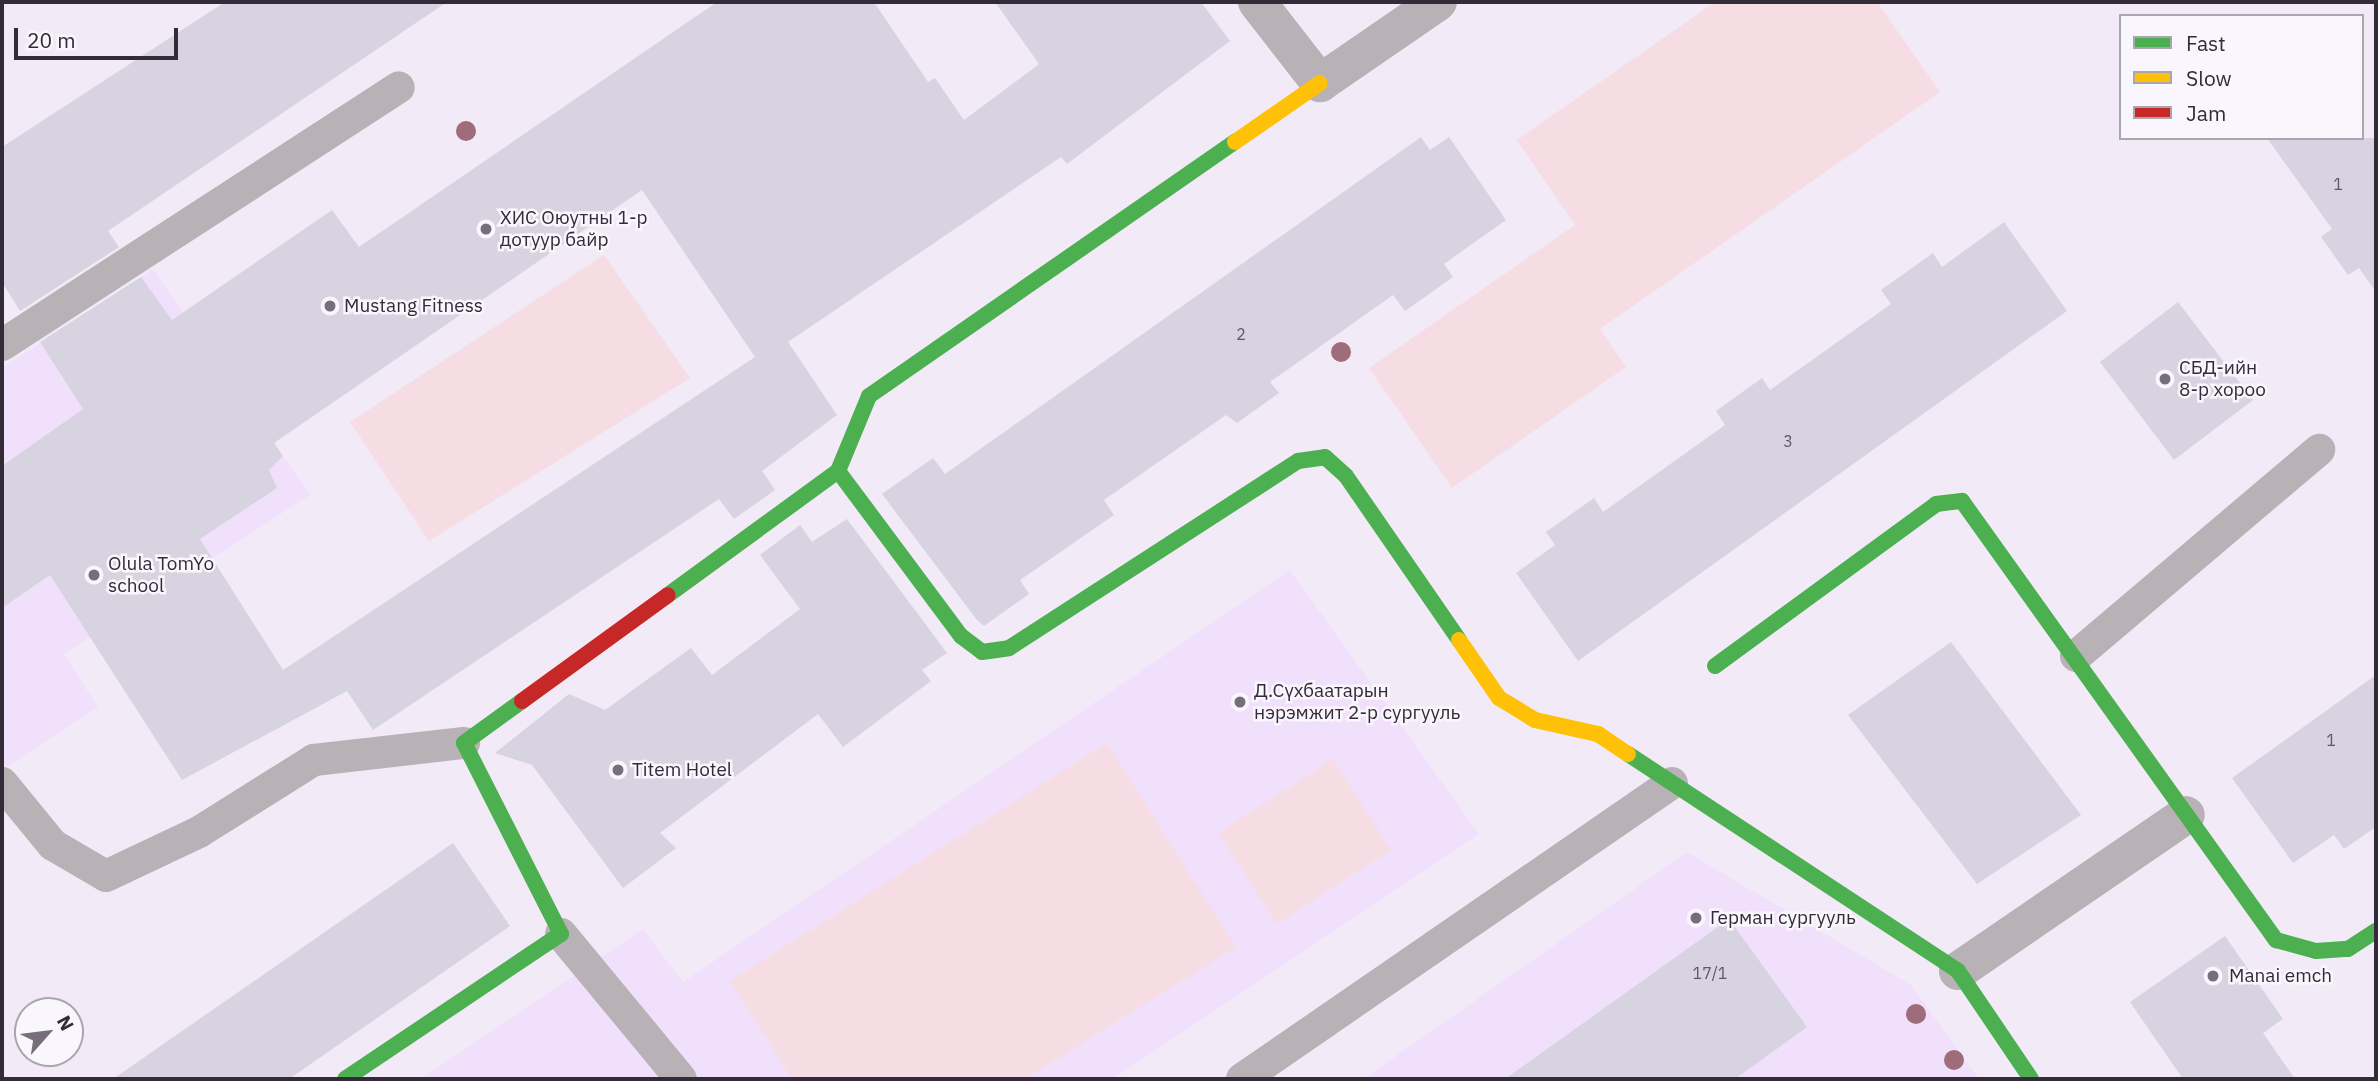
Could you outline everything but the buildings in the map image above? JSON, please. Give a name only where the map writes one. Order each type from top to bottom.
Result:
[{"type":"street","points":[[1257,2],[1320,82]]},
{"type":"street","points":[[345,1079],[561,934],[464,743],[838,471],[869,396],[1438,2]]},
{"type":"street","points":[[838,471],[961,636],[982,652],[1009,648],[1298,461],[1325,457],[1346,476],[1499,698],[1535,720],[1598,734],[1958,971],[2031,1079]]},
{"type":"street","points":[[1715,666],[1936,504],[1962,502],[2076,656],[2276,940],[2316,951],[2348,949],[2376,930]]},
{"type":"street","points":[[1958,971],[2186,815]]},
{"type":"lane","points":[[2,345],[399,87]]},
{"type":"lane","points":[[2076,656],[2319,450]]},
{"type":"lane","points":[[2,783],[53,845],[106,876],[199,832],[314,760],[464,743]]},
{"type":"lane","points":[[1242,1079],[1672,783]]},
{"type":"lane","points":[[561,934],[681,1079]]},
{"type":"shaded area","points":[[1715,2],[1877,2],[1940,92],[1600,329],[1626,367],[1452,488],[1369,368],[1575,225],[1517,140]]},
{"type":"shaded area","points":[[604,255],[690,378],[429,541],[350,422]]},
{"type":"shaded area","name":"Olula TomYo school","points":[[153,269],[310,495],[64,654],[98,707],[2,770],[2,368]]},
{"type":"shaded area","name":"Д.Сүхбаатарын нэрэмжит 2-р сургууль","points":[[1290,570],[1479,834],[1112,1079],[421,1079],[643,929],[683,982]]},
{"type":"shaded area","points":[[1107,743],[1236,947],[1025,1079],[792,1079],[730,981]]},
{"type":"shaded area","points":[[1333,759],[1391,850],[1277,924],[1218,833]]},
{"type":"shaded area","name":"Герман сургууль","points":[[1687,852],[1911,985],[1979,1079],[1363,1079]]},
{"type":"traffic: fast","points":[[668,595],[838,471],[869,396],[1235,142]]},
{"type":"traffic: fast","points":[[838,471],[961,636],[982,652],[1009,648],[1298,461],[1325,457],[1346,476],[1459,640]]},
{"type":"traffic: fast","points":[[1715,666],[1936,504],[1962,501],[2276,940],[2316,951],[2348,949],[2376,931]]},
{"type":"traffic: fast","points":[[345,1079],[561,934],[464,743],[522,701]]},
{"type":"traffic: fast","points":[[1628,754],[1958,971],[2031,1079]]},
{"type":"traffic: slow","points":[[1235,142],[1320,83]]},
{"type":"traffic: slow","points":[[1459,640],[1499,698],[1535,720],[1598,734],[1628,754]]},
{"type":"traffic: jam","points":[[522,701],[668,595]]},
{"type":"place","name":"ХИС Оюутны 1-р дотуур байр","points":[[486,229]]},
{"type":"place","name":"Mustang Fitness","points":[[330,306]]},
{"type":"place","name":"СБД-ийн 8-р хороо","points":[[2165,379]]},
{"type":"place","name":"Olula TomYo school","points":[[94,575]]},
{"type":"place","name":"Д.Сүхбаатарын нэрэмжит 2-р сургууль","points":[[1240,702]]},
{"type":"place","name":"Titem Hotel","points":[[618,770]]},
{"type":"place","name":"Герман сургууль","points":[[1696,918]]},
{"type":"place","name":"Manai emch","points":[[2213,976]]}]
